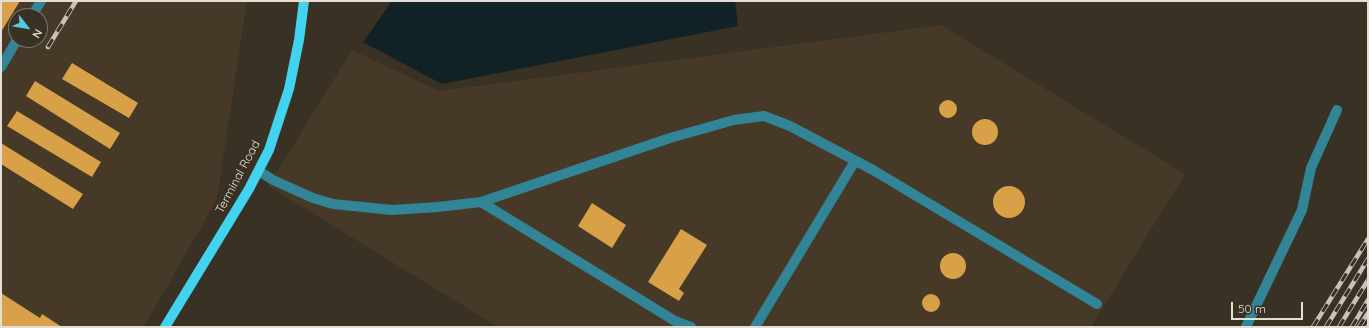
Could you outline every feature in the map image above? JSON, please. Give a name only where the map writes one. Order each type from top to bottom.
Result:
[{"type":"main road","name":"Terminal Road","points":[[165,327],[259,171],[269,150],[289,90],[304,5]]},
{"type":"lane","points":[[1,67],[12,48]]},
{"type":"lane","points":[[1246,327],[1302,210],[1311,168],[1337,110]]},
{"type":"lane","points":[[259,171],[273,180],[313,198],[351,207],[392,210],[482,202],[670,138],[751,117],[764,116],[790,126],[855,161],[987,237],[1097,304]]},
{"type":"lane","points":[[755,327],[855,161]]},
{"type":"lane","points":[[482,202],[675,321],[690,327]]},
{"type":"shaded area","points":[[1,1],[247,1],[217,199],[144,327],[1,327]]},
{"type":"shaded area","points":[[392,1],[735,1],[738,26],[442,84],[363,42]]},
{"type":"shaded area","points":[[941,25],[1185,174],[1091,327],[498,327],[268,186],[352,50],[439,91]]},
{"type":"building","points":[[1,1],[20,1],[16,8],[8,8],[8,21],[1,32]]},
{"type":"building","points":[[72,63],[138,103],[129,118],[62,79]]},
{"type":"building","points":[[35,81],[120,133],[110,149],[26,96]]},
{"type":"building","points":[[948,100],[954,103],[957,109],[954,115],[948,118],[942,115],[939,109],[942,103]]},
{"type":"building","points":[[17,111],[101,162],[92,177],[7,126]]},
{"type":"building","points":[[985,119],[994,123],[998,132],[994,141],[985,145],[976,141],[972,132],[976,123]]},
{"type":"building","points":[[1,143],[83,194],[73,209],[1,164]]},
{"type":"building","points":[[1006,186],[1012,186],[1022,193],[1025,202],[1024,208],[1018,215],[1012,218],[1006,218],[996,211],[993,205],[993,199],[1000,189]]},
{"type":"building","points":[[592,203],[626,225],[612,248],[578,226]]},
{"type":"building","points":[[681,229],[707,245],[679,289],[684,293],[679,301],[648,282]]},
{"type":"building","points":[[953,253],[962,257],[966,266],[962,275],[953,279],[944,275],[940,266],[944,257]]},
{"type":"building","points":[[1,293],[40,318],[42,314],[62,327],[1,327]]},
{"type":"building","points":[[931,294],[937,297],[940,303],[937,309],[931,312],[925,309],[922,303],[925,297]]},
{"type":"railway","points":[[48,47],[76,1]]},
{"type":"railway","points":[[1313,327],[1368,239]]},
{"type":"railway","points":[[1326,327],[1368,259]]},
{"type":"railway","points":[[1339,327],[1368,280]]},
{"type":"railway","points":[[1352,327],[1368,300]]},
{"type":"railway","points":[[1359,327],[1368,313]]}]
